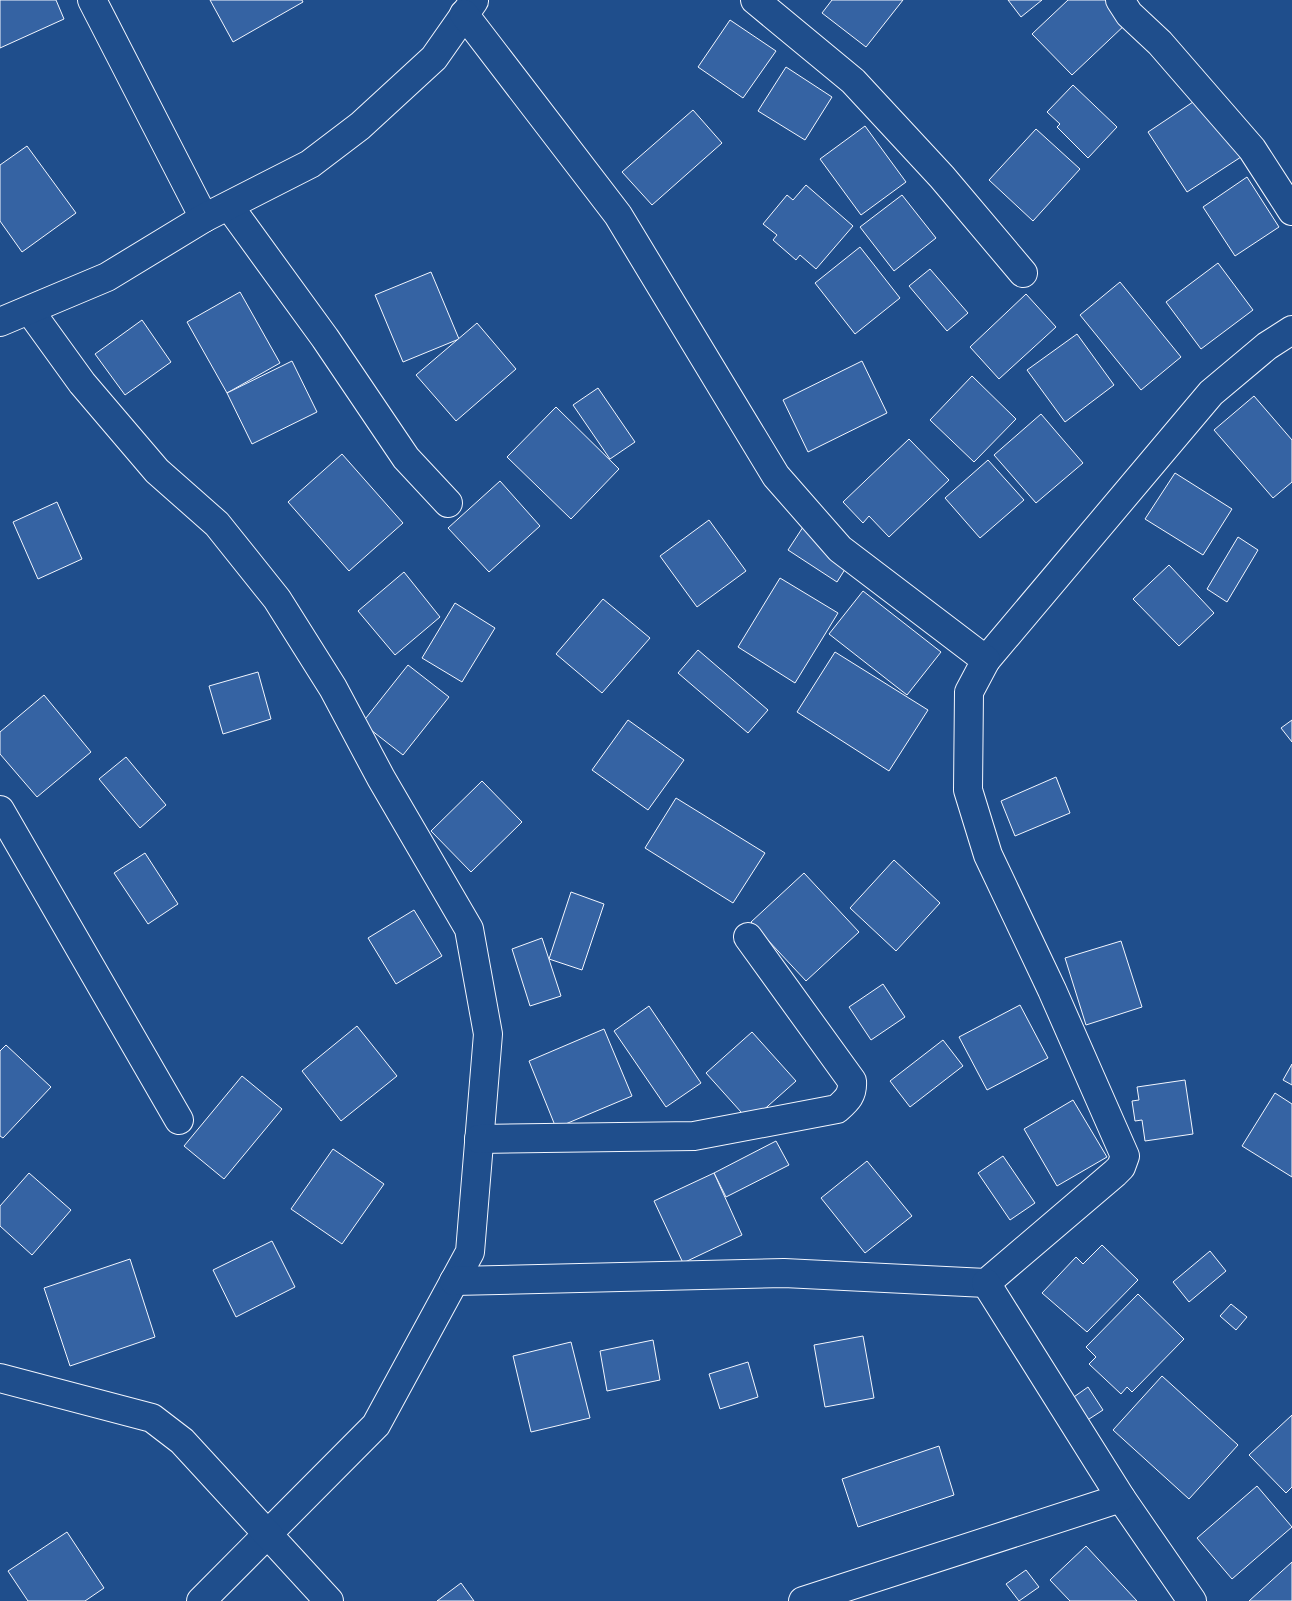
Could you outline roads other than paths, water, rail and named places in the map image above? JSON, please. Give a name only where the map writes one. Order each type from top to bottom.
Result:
[{"type":"street","points":[[92,0],[204,218]]},
{"type":"street","points":[[755,0],[853,81],[942,177],[1023,273]]},
{"type":"street","points":[[1120,0],[1129,14],[1160,43],[1252,149],[1292,211]]},
{"type":"street","points":[[0,322],[107,277],[204,218],[310,164],[360,126],[434,58],[469,7],[618,215],[776,476],[840,549],[986,660]]},
{"type":"street","points":[[229,206],[325,338],[406,458],[448,503]]},
{"type":"street","points":[[30,311],[82,383],[157,471],[217,524],[277,599],[333,688],[381,778],[468,929],[488,1034],[470,1252],[376,1425],[201,1601]]},
{"type":"street","points":[[454,1281],[784,1273],[986,1283],[1115,1173],[1126,1156],[1052,990],[988,855],[968,790],[969,692],[986,660],[1211,393],[1267,346],[1292,330]]},
{"type":"street","points":[[0,810],[179,1120]]},
{"type":"street","points":[[479,1139],[694,1136],[836,1109],[848,1099],[853,1091],[852,1081],[748,937]]},
{"type":"street","points":[[986,1283],[1121,1498],[1192,1601]]},
{"type":"street","points":[[0,1378],[152,1418],[182,1441],[329,1601]]},
{"type":"street","points":[[803,1601],[1121,1498]]}]
